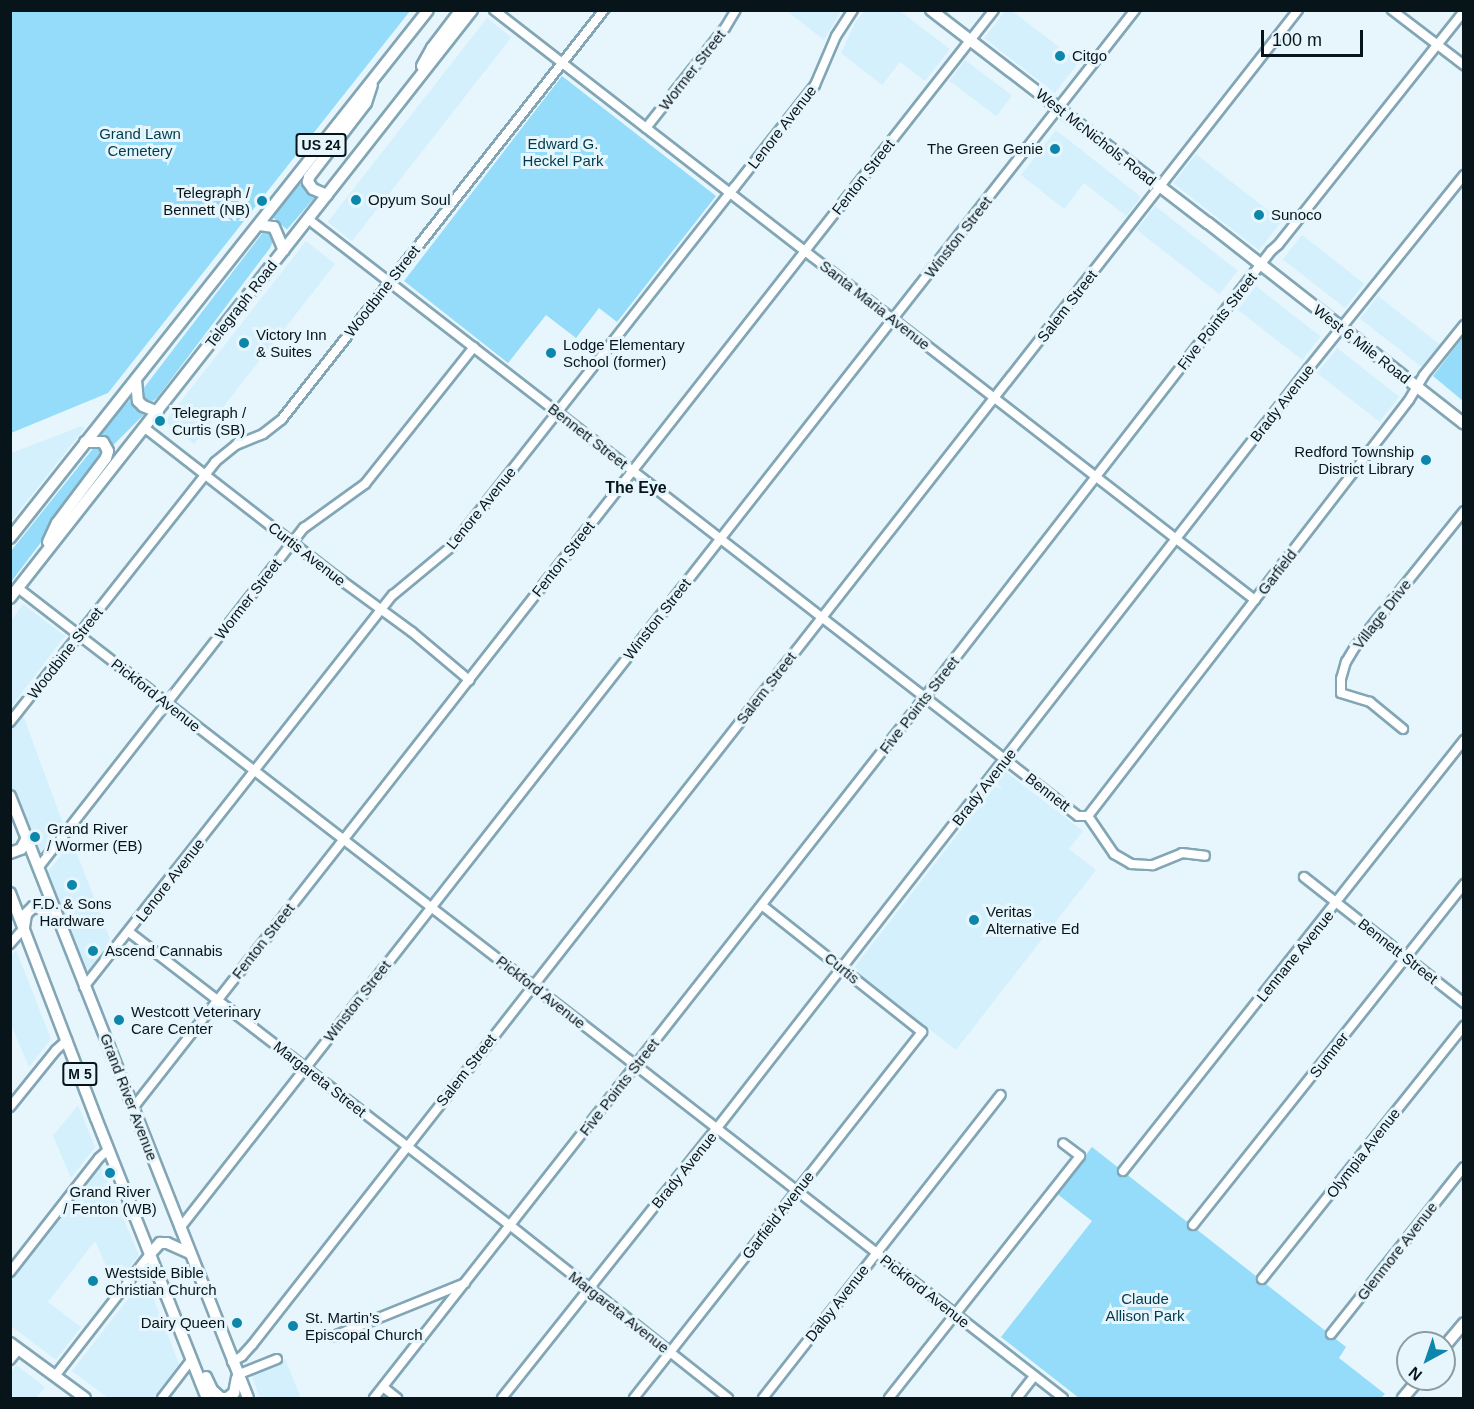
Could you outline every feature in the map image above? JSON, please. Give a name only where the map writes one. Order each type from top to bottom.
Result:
[{"type":"main road","name":"US 24","points":[[10,538],[428,10]]},
{"type":"main road","points":[[409,90],[432,48],[461,10]]},
{"type":"main road","name":"Telegraph Road","points":[[10,598],[472,10]]},
{"type":"main road","name":"West McNichols Road","points":[[931,10],[1260,265]]},
{"type":"main road","points":[[327,195],[313,189],[308,182],[309,177],[366,102],[375,77]]},
{"type":"main road","points":[[258,225],[274,227],[284,250]]},
{"type":"main road","name":"West 6 Mile Road","points":[[1260,265],[1464,424]]},
{"type":"main road","points":[[136,380],[138,401],[142,406],[158,412]]},
{"type":"main road","points":[[36,563],[57,523],[106,458],[108,451],[104,442],[85,442]]},
{"type":"main road","name":"Grand River Avenue","points":[[10,796],[248,1398]]},
{"type":"main road","points":[[10,853],[21,849],[27,838]]},
{"type":"main road","name":"M 5","points":[[10,892],[108,1150],[207,1398]]},
{"type":"main road","points":[[24,928],[26,914],[33,907],[43,909],[57,918]]},
{"type":"main road","points":[[150,1254],[160,1243],[167,1243],[189,1253]]},
{"type":"main road","points":[[15,1346],[85,1398]]},
{"type":"main road","points":[[192,1359],[202,1368],[212,1390],[221,1398],[227,1398],[234,1393],[237,1375]]},
{"type":"street","name":"Santa Maria Avenue","points":[[494,10],[1255,600]]},
{"type":"street","name":"Woodbine Street","points":[[10,722],[204,475],[226,452],[263,434],[282,419],[604,10]]},
{"type":"street","name":"Wormer Street","points":[[646,128],[725,28],[736,10]]},
{"type":"street","name":"Lenore Avenue","points":[[84,987],[381,610],[401,587],[436,562],[452,546],[558,412],[815,85],[836,36],[853,10]]},
{"type":"street","name":"Fenton Street","points":[[133,1108],[993,10]]},
{"type":"street","name":"Winston Street","points":[[180,1228],[1135,10]]},
{"type":"street","name":"Salem Street","points":[[232,1362],[242,1356],[1298,10]]},
{"type":"street","points":[[1392,10],[1464,65]]},
{"type":"street","name":"Five Points Street","points":[[374,1398],[926,696],[1260,265],[1464,11]]},
{"type":"street","name":"Brady Avenue","points":[[502,1398],[843,968],[1341,328],[1464,175]]},
{"type":"street","name":"Bennett Street","points":[[308,219],[926,696]]},
{"type":"street","name":"Garfield","points":[[1088,816],[1409,400],[1416,387],[1464,325]]},
{"type":"street","name":"Wormer Street","points":[[38,868],[293,542],[313,519],[347,500],[365,484],[474,347]]},
{"type":"street","name":"Curtis Avenue","points":[[145,428],[412,632],[468,680]]},
{"type":"street","name":"Village Drive","points":[[1403,729],[1370,702],[1352,699],[1341,693],[1341,679],[1355,647],[1464,511]]},
{"type":"street","name":"Pickford Avenue","points":[[18,588],[1063,1398]]},
{"type":"street","name":"Bennett","points":[[926,696],[1078,816],[1088,816]]},
{"type":"street","name":"Lennane Avenue","points":[[1123,1171],[1464,740]]},
{"type":"street","points":[[1088,816],[1114,854],[1131,864],[1153,866],[1182,853],[1204,856]]},
{"type":"street","name":"Bennett Street","points":[[1304,877],[1464,1003]]},
{"type":"street","name":"Sumner","points":[[1194,1225],[1464,884]]},
{"type":"street","name":"Curtis","points":[[762,905],[922,1032]]},
{"type":"street","points":[[10,944],[24,928]]},
{"type":"street","name":"Margareta Street","points":[[129,932],[510,1226]]},
{"type":"street","name":"Olympia Avenue","points":[[1262,1279],[1464,1026]]},
{"type":"street","name":"Garfield Avenue","points":[[634,1398],[922,1032]]},
{"type":"street","points":[[10,1107],[56,1050],[67,1040]]},
{"type":"street","name":"Dalby Avenue","points":[[763,1398],[1001,1095]]},
{"type":"street","points":[[889,1398],[1080,1156],[1064,1143]]},
{"type":"street","points":[[10,1272],[99,1158],[108,1150]]},
{"type":"street","name":"Glenmore Avenue","points":[[1331,1334],[1464,1167]]},
{"type":"street","name":"Margareta Avenue","points":[[510,1226],[728,1398]]},
{"type":"street","points":[[55,1377],[150,1254]]},
{"type":"street","points":[[334,1336],[466,1283]]},
{"type":"street","points":[[10,1360],[15,1346]]},
{"type":"street","points":[[162,1398],[192,1359]]},
{"type":"street","points":[[237,1375],[277,1359]]},
{"type":"street","points":[[1017,1398],[1034,1376]]},
{"type":"street","points":[[383,1388],[397,1398]]},
{"type":"shaded area","points":[[865,10],[900,11],[950,49],[925,81],[900,62],[882,85],[841,53],[855,23]]},
{"type":"shaded area","points":[[1006,10],[1012,11],[1079,62],[1055,93],[984,38]]},
{"type":"shaded area","points":[[787,11],[841,11],[824,40]]},
{"type":"shaded area","points":[[487,18],[511,37],[352,241],[328,222]]},
{"type":"shaded area","points":[[965,60],[1012,96],[996,116],[949,81]]},
{"type":"shaded area","points":[[1056,130],[1141,197],[1126,216],[1084,183],[1064,209],[1021,175]]},
{"type":"shaded area","points":[[1196,154],[1282,221],[1259,250],[1173,183]]},
{"type":"shaded area","points":[[1155,206],[1238,271],[1219,294],[1137,230]]},
{"type":"shaded area","points":[[1302,235],[1364,284],[1345,308],[1283,259]]},
{"type":"shaded area","points":[[306,241],[335,264],[194,444],[165,421]]},
{"type":"shaded area","points":[[1256,286],[1321,336],[1302,360],[1238,310]]},
{"type":"shaded area","points":[[1378,296],[1440,345],[1422,367],[1360,319]]},
{"type":"shaded area","points":[[1337,348],[1399,397],[1380,422],[1317,373]]},
{"type":"shaded area","points":[[82,426],[84,429],[11,521],[11,453]]},
{"type":"shaded area","points":[[23,604],[65,636],[11,707],[11,621]]},
{"type":"shaded area","points":[[19,714],[24,718],[65,829],[38,863],[11,792],[11,725]]},
{"type":"shaded area","name":"Veritas Alternative Ed","points":[[1006,772],[1083,831],[1069,849],[1096,870],[956,1050],[853,969]]},
{"type":"shaded area","points":[[72,841],[114,949],[84,986],[44,877]]},
{"type":"shaded area","points":[[16,950],[51,1039],[29,1067],[11,1025],[11,956]]},
{"type":"shaded area","points":[[78,1105],[95,1147],[71,1178],[53,1136]]},
{"type":"shaded area","points":[[100,1164],[139,1255],[115,1286],[95,1241],[48,1302],[81,1327],[56,1360],[11,1326],[11,1280]]},
{"type":"shaded area","points":[[145,1277],[179,1364],[153,1398],[108,1398],[72,1371]]},
{"type":"shaded area","points":[[285,1359],[301,1398],[260,1398],[251,1374]]},
{"type":"shaded area","points":[[16,1365],[45,1387],[36,1398],[11,1398],[11,1373]]},
{"type":"green space","name":"Grand Lawn Cemetery","points":[[11,10],[410,11],[108,393],[11,433]]},
{"type":"green space","name":"Edward G. Heckel Park","points":[[562,76],[716,196],[617,322],[599,308],[576,338],[546,315],[508,363],[404,281]]},
{"type":"green space","points":[[300,184],[315,197],[287,230],[272,216]]},
{"type":"green space","points":[[264,231],[272,231],[274,239],[270,248],[157,398],[153,401],[144,400],[143,389]]},
{"type":"green space","points":[[1463,337],[1463,401],[1433,376]]},
{"type":"green space","points":[[130,400],[144,414],[112,447],[97,433]]},
{"type":"green space","points":[[95,446],[104,451],[101,463],[11,582],[11,551]]},
{"type":"green space","name":"Claude Allison Park","points":[[1092,1147],[1346,1347],[1339,1358],[1385,1394],[1381,1398],[1079,1398],[1001,1337],[1092,1221],[1056,1193]]},
{"type":"place","name":"Citgo","points":[[1060,56]]},
{"type":"place","name":"The Green Genie","points":[[1055,149]]},
{"type":"place","name":"Opyum Soul","points":[[356,200]]},
{"type":"place","name":"Telegraph / Bennett (NB)","points":[[262,201]]},
{"type":"place","name":"Sunoco","points":[[1259,215]]},
{"type":"place","name":"Victory Inn & Suites","points":[[244,343]]},
{"type":"place","name":"Lodge Elementary School (former)","points":[[551,353]]},
{"type":"place","name":"Telegraph / Curtis (SB)","points":[[160,421]]},
{"type":"place","name":"Redford Township District Library","points":[[1426,460]]},
{"type":"place","name":"Grand River / Wormer (EB)","points":[[35,837]]},
{"type":"place","name":"F.D. & Sons Hardware","points":[[72,885]]},
{"type":"place","name":"Veritas Alternative Ed","points":[[974,920]]},
{"type":"place","name":"Ascend Cannabis","points":[[93,951]]},
{"type":"place","name":"Westcott Veterinary Care Center","points":[[119,1020]]},
{"type":"place","name":"Grand River / Fenton (WB)","points":[[110,1173]]},
{"type":"place","name":"Westside Bible Christian Church","points":[[93,1281]]},
{"type":"place","name":"Dairy Queen","points":[[237,1323]]},
{"type":"place","name":"St. Martin's Episcopal Church","points":[[293,1326]]},
{"type":"district","name":"The Eye","points":[[636,488]]}]
